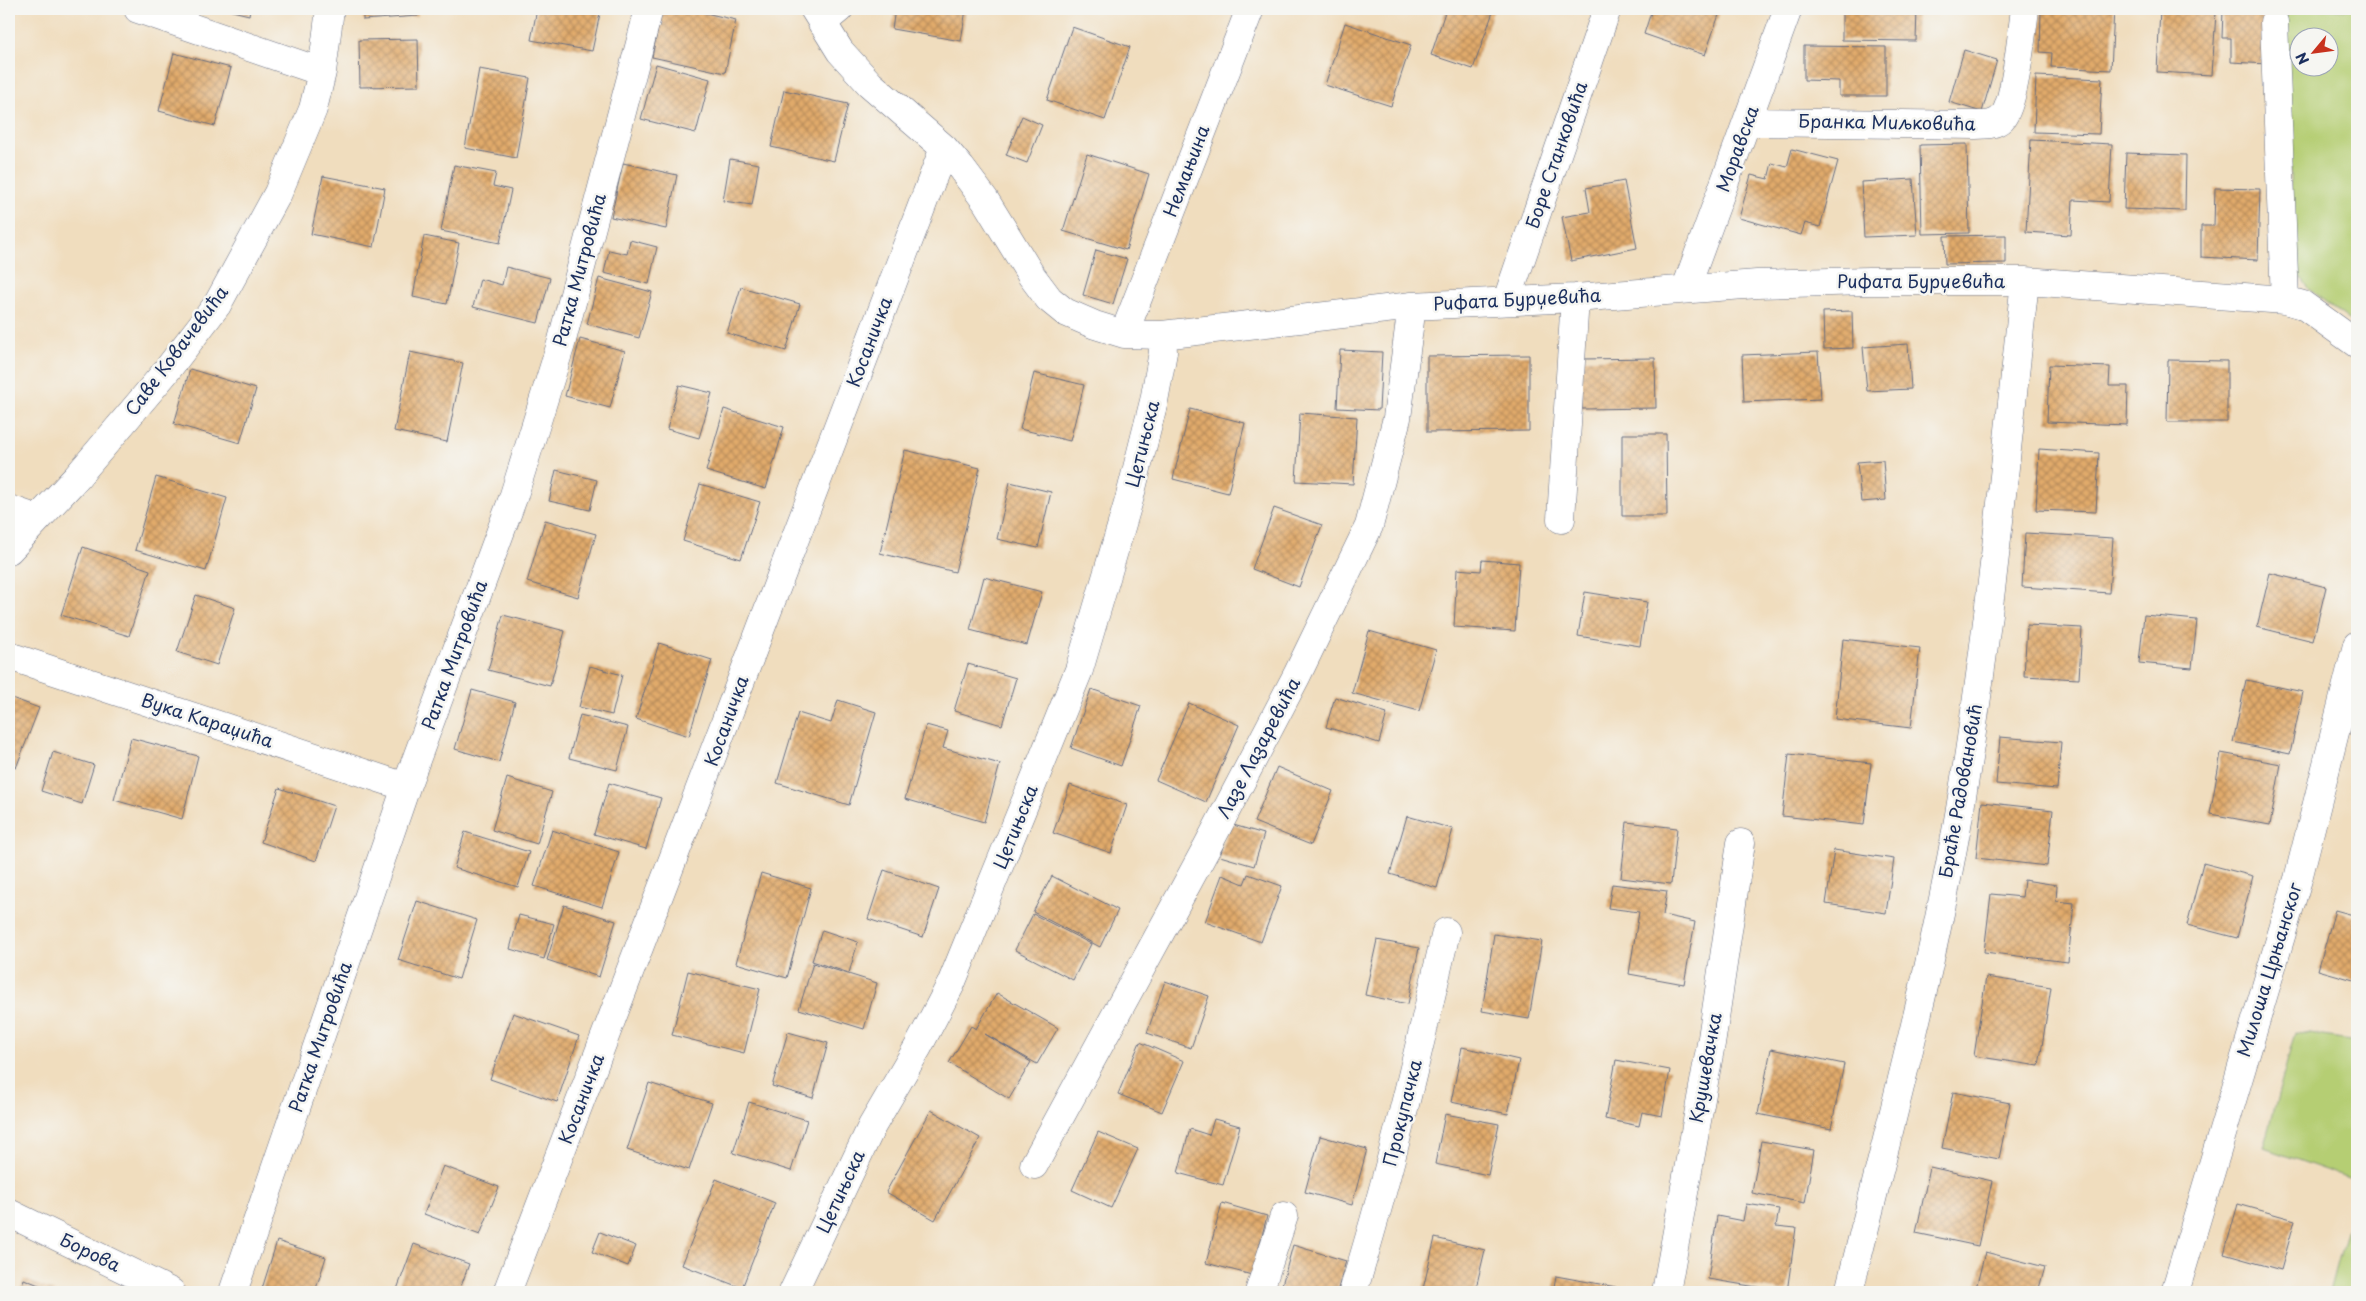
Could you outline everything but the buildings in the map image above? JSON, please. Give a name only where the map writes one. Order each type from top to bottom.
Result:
[{"type":"street","points":[[138,9],[322,72]]},
{"type":"street","name":"Саве Ковачевића","points":[[9,550],[95,456],[164,374],[217,305],[278,192],[313,109],[322,72],[330,9]]},
{"type":"street","name":"Ратка Митровића","points":[[233,1292],[406,787],[513,498],[561,344],[649,9]]},
{"type":"street","name":"Немањина","points":[[1124,334],[1250,9]]},
{"type":"street","name":"Боре Станковића","points":[[1507,300],[1607,9]]},
{"type":"street","name":"Моравска","points":[[1686,288],[1788,9]]},
{"type":"street","name":"Бранка Миљковића","points":[[1748,122],[1976,125],[1995,123],[2002,118],[2010,100],[2025,9]]},
{"type":"street","name":"Рифата Бурџевића","points":[[825,14],[840,51],[870,84],[944,148],[985,200],[1031,275],[1049,298],[1065,312],[1124,334],[1162,334],[1412,306],[1575,298],[1686,288],[1869,281],[2025,281],[2285,300],[2303,305],[2357,344]]},
{"type":"street","points":[[2274,22],[2285,300]]},
{"type":"street","name":"Косаничка","points":[[507,1292],[695,807],[754,644],[944,148]]},
{"type":"street","name":"Браће Радовановић","points":[[1849,1292],[1929,968],[1960,810],[1983,653],[2025,281]]},
{"type":"street","points":[[1561,519],[1575,298]]},
{"type":"street","name":"Лазе Лазаревића","points":[[1034,1165],[1275,718],[1369,526],[1397,418],[1412,306]]},
{"type":"street","name":"Цетињска","points":[[793,1292],[872,1126],[918,1047],[951,984],[1079,670],[1129,500],[1154,401],[1163,352],[1162,334]]},
{"type":"street","points":[[9,509],[38,518]]},
{"type":"street","name":"Милоша Црњанског","points":[[2175,1292],[2298,879],[2357,645]]},
{"type":"street","name":"Вука Караџића","points":[[9,656],[406,787]]},
{"type":"street","name":"Крушевачка","points":[[1666,1292],[1712,1038],[1742,843]]},
{"type":"street","name":"Прокупачка","points":[[1353,1292],[1375,1221],[1412,1079],[1446,932]]},
{"type":"street","name":"Борова","points":[[9,1213],[171,1292]]},
{"type":"street","points":[[1259,1292],[1284,1216]]},
{"type":"green space","points":[[2283,9],[2357,9],[2357,326],[2310,290],[2294,267]]},
{"type":"green space","points":[[2295,1032],[2357,1041],[2357,1181],[2264,1148]]},
{"type":"green space","points":[[2357,1191],[2357,1292],[2330,1292]]}]
